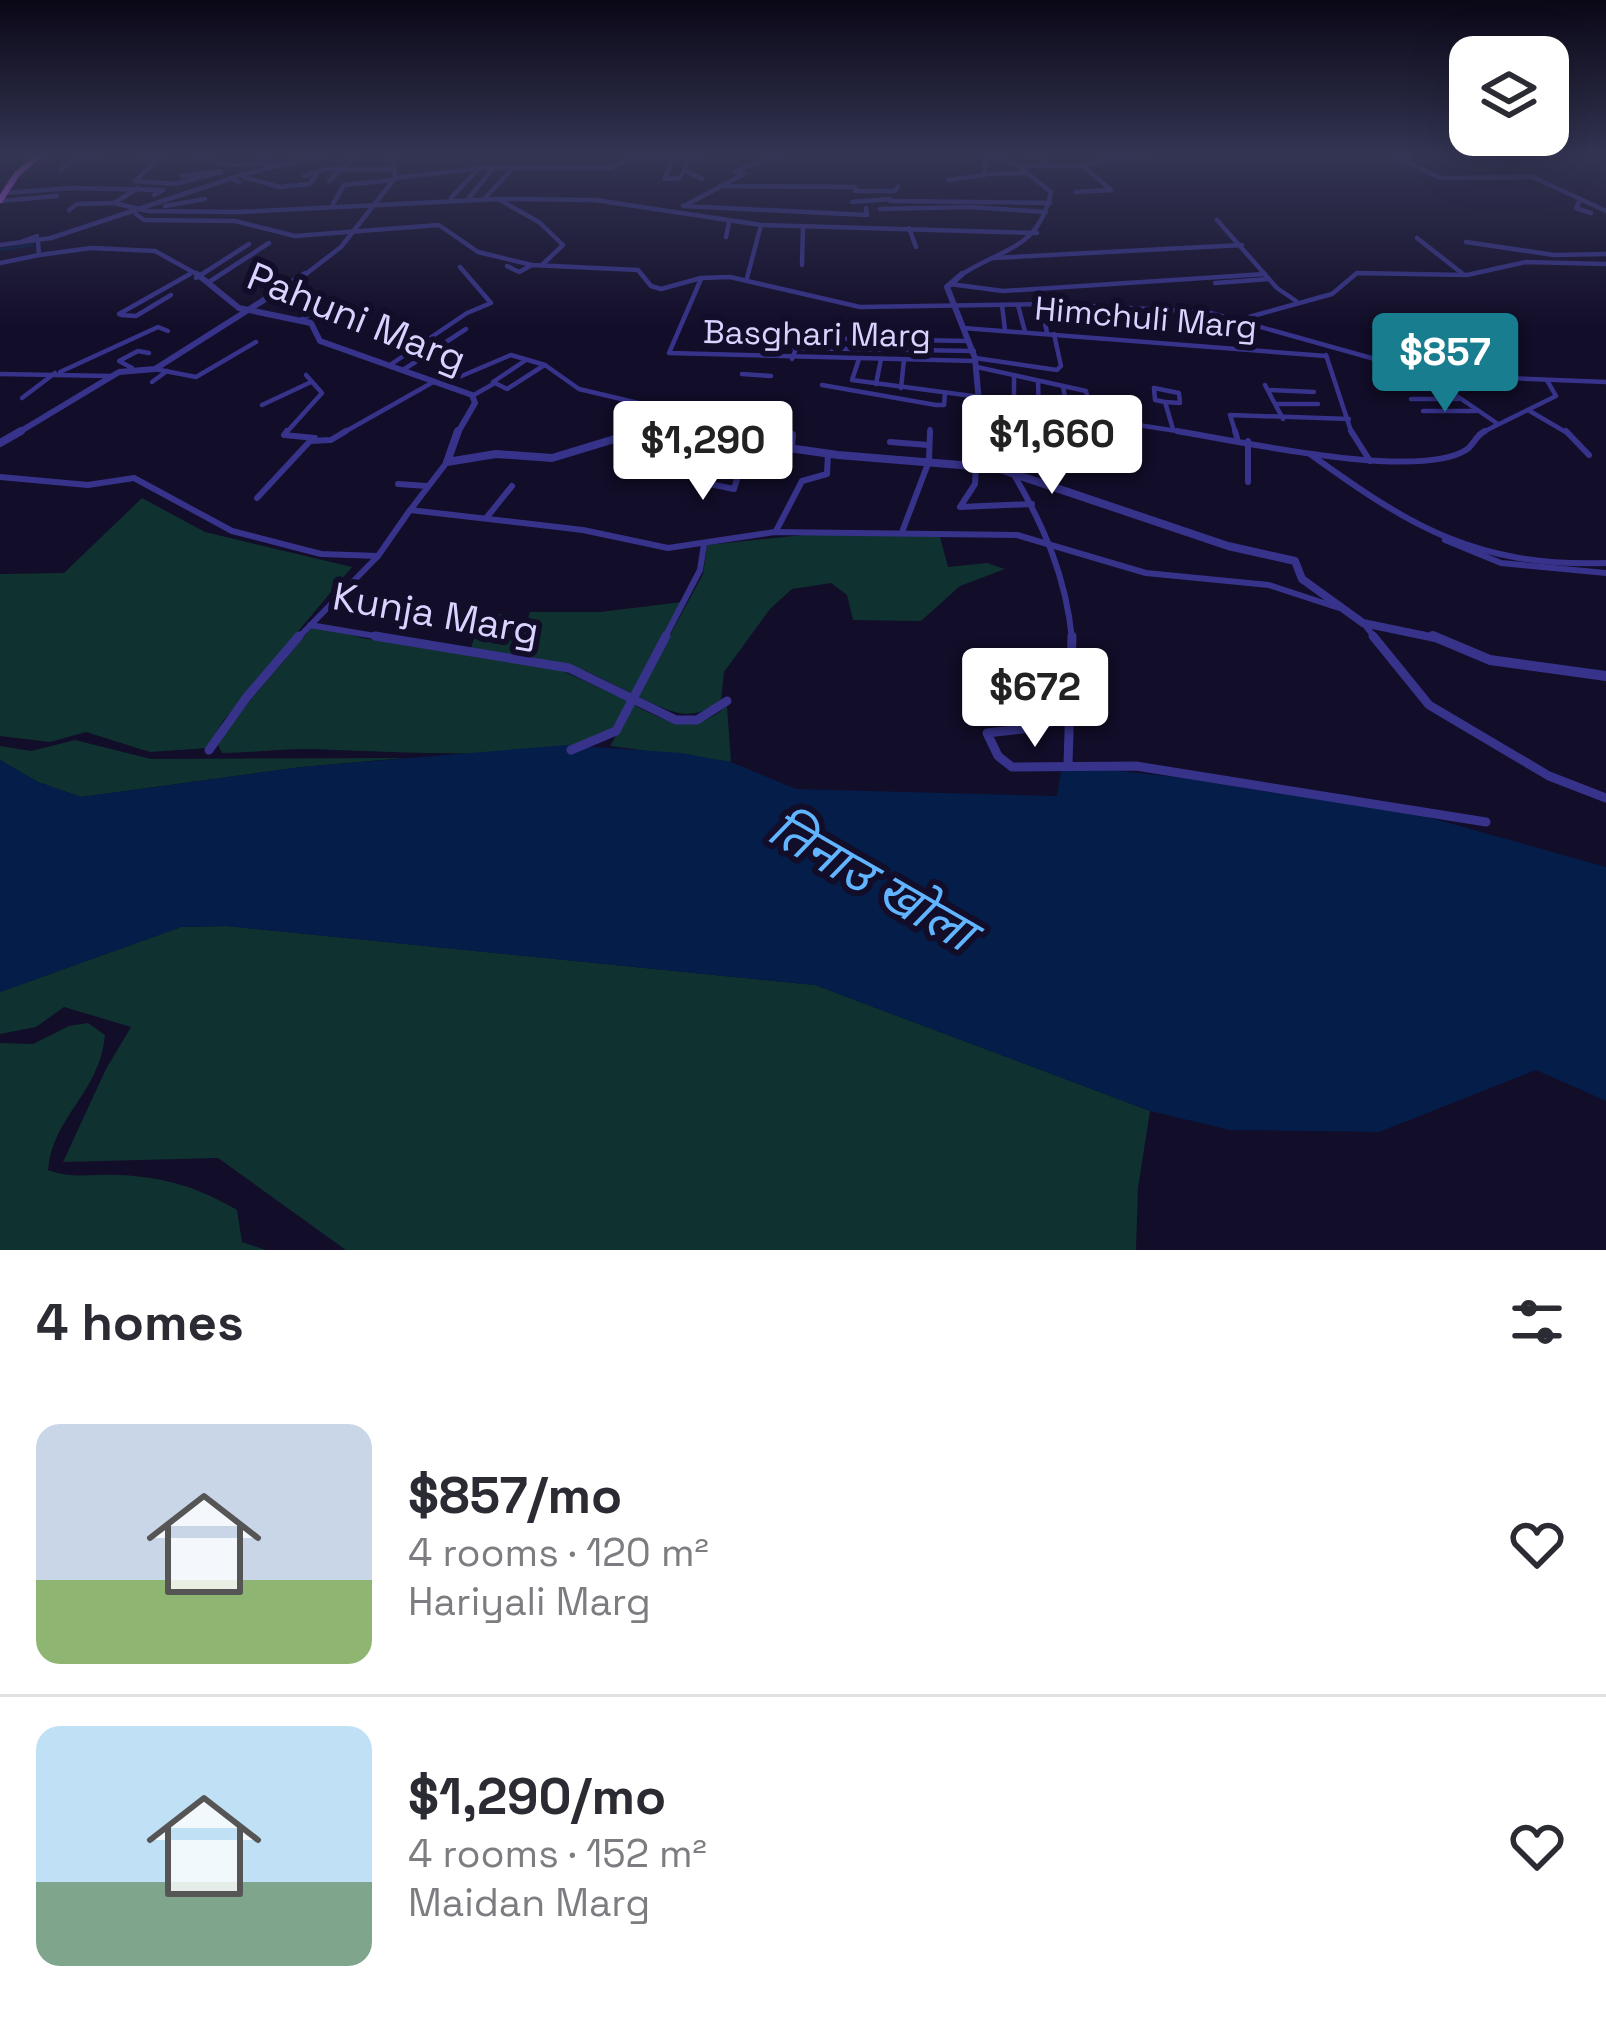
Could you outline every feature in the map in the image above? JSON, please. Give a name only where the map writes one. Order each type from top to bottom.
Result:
[{"type":"street","points":[[155,369],[296,282],[370,213]]},
{"type":"street","points":[[524,213],[563,244],[541,266]]},
{"type":"street","points":[[684,213],[760,225],[1036,233]]},
{"type":"street","points":[[779,213],[867,213]]},
{"type":"street","points":[[950,284],[1023,246],[1045,213]]},
{"type":"street","points":[[0,244],[14,245],[136,214],[144,220],[246,223],[290,236],[439,225],[476,252],[541,266],[618,266],[638,271],[651,286],[661,289],[701,278],[747,278],[846,305],[1041,304],[1180,310],[1238,320],[1325,352],[1415,368],[1606,382]]},
{"type":"street","points":[[1216,220],[1267,277],[1297,302]]},
{"type":"street","points":[[726,236],[729,222]]},
{"type":"street","points":[[747,278],[760,225]]},
{"type":"street","points":[[802,265],[803,226]]},
{"type":"street","points":[[890,228],[895,244]]},
{"type":"street","points":[[909,228],[916,247]]},
{"type":"street","points":[[0,263],[39,255],[35,238]]},
{"type":"street","points":[[1417,238],[1464,275]]},
{"type":"street","points":[[1466,242],[1554,255],[1606,254]]},
{"type":"street","points":[[209,282],[268,243]]},
{"type":"street","points":[[172,295],[136,316],[119,314],[249,244]]},
{"type":"street","points":[[993,258],[1242,245]]},
{"type":"street","name":"Pahuni Marg","points":[[39,255],[91,248],[147,250],[171,257],[239,308],[302,320],[314,325],[320,341],[472,396],[475,403],[451,444],[447,462]]},
{"type":"street","points":[[1554,255],[1563,263]]},
{"type":"street","points":[[1238,320],[1332,294],[1357,273],[1464,275],[1526,262],[1606,265]]},
{"type":"street","points":[[507,266],[520,272],[532,265]]},
{"type":"street","points":[[390,365],[467,313],[491,304],[460,267]]},
{"type":"street","points":[[1214,283],[1267,277]]},
{"type":"street","points":[[950,284],[1003,291],[1267,277]]},
{"type":"street","name":"Basghari Marg","points":[[701,278],[669,353],[975,359]]},
{"type":"street","points":[[950,284],[953,307],[975,359],[983,428],[1001,443],[1064,571],[1076,638],[1068,764]]},
{"type":"street","points":[[1263,298],[1278,307]]},
{"type":"street","points":[[794,348],[975,359],[1057,370],[1060,367],[1041,304]]},
{"type":"street","points":[[302,320],[324,305]]},
{"type":"street","points":[[1002,305],[1005,330]]},
{"type":"street","points":[[1018,305],[1024,332]]},
{"type":"street","points":[[22,398],[58,372],[158,327],[168,331]]},
{"type":"street","points":[[403,370],[466,328]]},
{"type":"street","name":"Himchuli Marg","points":[[963,328],[1325,352]]},
{"type":"street","points":[[792,359],[800,338],[968,340]]},
{"type":"street","points":[[149,353],[118,362],[196,376],[256,342]]},
{"type":"street","points":[[1325,352],[1354,440],[1371,462]]},
{"type":"street","points":[[262,405],[309,378],[322,393],[284,435],[331,440],[440,382],[506,356],[544,365],[579,389],[655,407],[651,429]]},
{"type":"street","points":[[754,375],[760,358]]},
{"type":"street","points":[[472,396],[526,359]]},
{"type":"street","points":[[846,392],[859,359]]},
{"type":"street","points":[[876,384],[881,359]]},
{"type":"street","points":[[901,388],[904,359]]},
{"type":"street","points":[[975,359],[1014,375],[1086,391],[1093,418]]},
{"type":"street","points":[[495,383],[507,388],[544,365]]},
{"type":"street","points":[[1401,365],[1403,377],[1431,378]]},
{"type":"street","points":[[0,443],[84,397],[110,376],[132,368]]},
{"type":"street","points":[[1415,368],[1498,424]]},
{"type":"street","points":[[152,382],[168,370]]},
{"type":"street","points":[[0,374],[110,376]]},
{"type":"street","points":[[742,374],[771,376]]},
{"type":"street","points":[[1014,375],[1014,415]]},
{"type":"street","points":[[852,380],[980,397]]},
{"type":"street","points":[[1038,380],[1039,416]]},
{"type":"street","points":[[980,414],[1093,418],[1371,462],[1419,461],[1467,450],[1476,436],[1558,394],[1547,380]]},
{"type":"street","points":[[822,385],[942,406],[945,394]]},
{"type":"street","points":[[1063,386],[1068,416]]},
{"type":"street","points":[[1153,388],[1179,393],[1180,404],[1165,402],[1155,400],[1153,388]]},
{"type":"street","points":[[1283,419],[1267,388],[1313,389],[1323,418]]},
{"type":"street","points":[[1405,388],[1444,388]]},
{"type":"street","points":[[1411,399],[1460,399]]},
{"type":"street","points":[[1165,402],[1173,429]]},
{"type":"street","points":[[1276,404],[1318,404]]},
{"type":"street","points":[[1451,410],[1459,422]]},
{"type":"street","points":[[1526,410],[1566,430],[1589,455]]},
{"type":"street","points":[[1437,422],[1427,411],[1477,411]]},
{"type":"street","points":[[1237,438],[1230,415],[1349,419]]},
{"type":"street","points":[[447,462],[496,454],[552,458],[587,443],[651,429],[1012,472],[1228,546],[1295,561],[1302,578],[1363,623],[1429,705],[1549,776],[1606,798]]},
{"type":"street","points":[[774,429],[793,434],[792,448]]},
{"type":"street","points":[[902,532],[929,461],[930,429]]},
{"type":"street","points":[[257,498],[281,467],[315,439]]},
{"type":"street","points":[[1248,441],[1248,482]]},
{"type":"street","points":[[724,456],[741,459],[734,489],[710,484],[724,456],[731,442]]},
{"type":"street","points":[[890,442],[928,446]]},
{"type":"street","points":[[1001,443],[1086,454]]},
{"type":"street","points":[[775,532],[802,481],[827,474],[828,453]]},
{"type":"street","points":[[1309,453],[1421,529],[1536,560],[1606,563]]},
{"type":"street","name":"Kunja Marg","points":[[310,625],[378,556],[447,462]]},
{"type":"street","points":[[976,466],[974,484],[960,507],[1032,504]]},
{"type":"street","points":[[0,477],[88,485],[134,478],[210,524],[321,554],[378,556]]},
{"type":"street","points":[[398,484],[428,486]]},
{"type":"street","points":[[486,518],[512,486]]},
{"type":"street","points":[[410,510],[612,534],[668,548],[775,532],[1017,535],[1146,573],[1269,584],[1346,610]]},
{"type":"street","points":[[1438,535],[1456,548],[1508,563],[1606,573]]},
{"type":"street","points":[[571,750],[610,737],[700,570],[704,544]]},
{"type":"street","points":[[1363,623],[1429,634],[1490,660],[1606,676]]},
{"type":"street","points":[[209,750],[225,724],[310,625]]},
{"type":"street","name":"Kunja Marg","points":[[310,625],[569,668],[676,720],[697,720],[727,701]]},
{"type":"street","points":[[1072,715],[1032,728],[987,733],[998,756],[1012,767],[1136,766],[1486,823]]},
{"type":"green space","points":[[142,498],[205,532],[352,567],[223,721],[208,748],[150,752],[86,732],[50,742],[0,736],[0,574],[64,573]]},
{"type":"green space","points":[[842,531],[940,537],[948,567],[987,563],[1005,569],[960,586],[921,621],[853,620],[847,595],[831,583],[792,589],[770,609],[724,672],[721,701],[689,714],[637,696],[703,574],[707,545]]},
{"type":"green space","points":[[682,602],[633,694],[552,661],[471,648],[482,615],[503,614],[504,621],[527,622],[530,612],[600,612]]},
{"type":"green space","points":[[315,624],[362,638],[552,666],[630,702],[610,733],[554,749],[222,753],[218,745],[230,724]]},
{"type":"green space","points":[[634,705],[680,724],[703,721],[727,706],[731,762],[610,746]]},
{"type":"green space","points":[[75,740],[151,759],[405,758],[81,797],[38,782],[0,760],[0,746],[31,751]]},
{"type":"green space","points":[[227,926],[815,985],[1150,1111],[1138,1188],[1136,1250],[346,1250],[218,1158],[63,1162],[131,1027],[64,1007],[36,1027],[0,1034],[0,992],[181,927]]},
{"type":"green space","points":[[88,1023],[105,1035],[101,1055],[58,1134],[48,1170],[164,1180],[193,1189],[237,1210],[242,1242],[266,1250],[0,1250],[0,1043],[33,1044],[69,1026]]},
{"type":"water","points":[[1407,321],[1419,326],[1420,322],[1438,324],[1468,350],[1447,350],[1467,365],[1405,353],[1369,327]]},
{"type":"water","name":"तिनाउ खोला","points":[[566,745],[681,753],[731,762],[796,789],[1057,796],[1062,765],[1349,795],[1606,867],[1606,1101],[1536,1070],[1379,1132],[1230,1130],[1150,1111],[815,985],[227,926],[181,927],[0,992],[0,760],[38,782],[81,797],[301,767]]},
{"type":"waterway","points":[[0,250],[32,245]]}]
